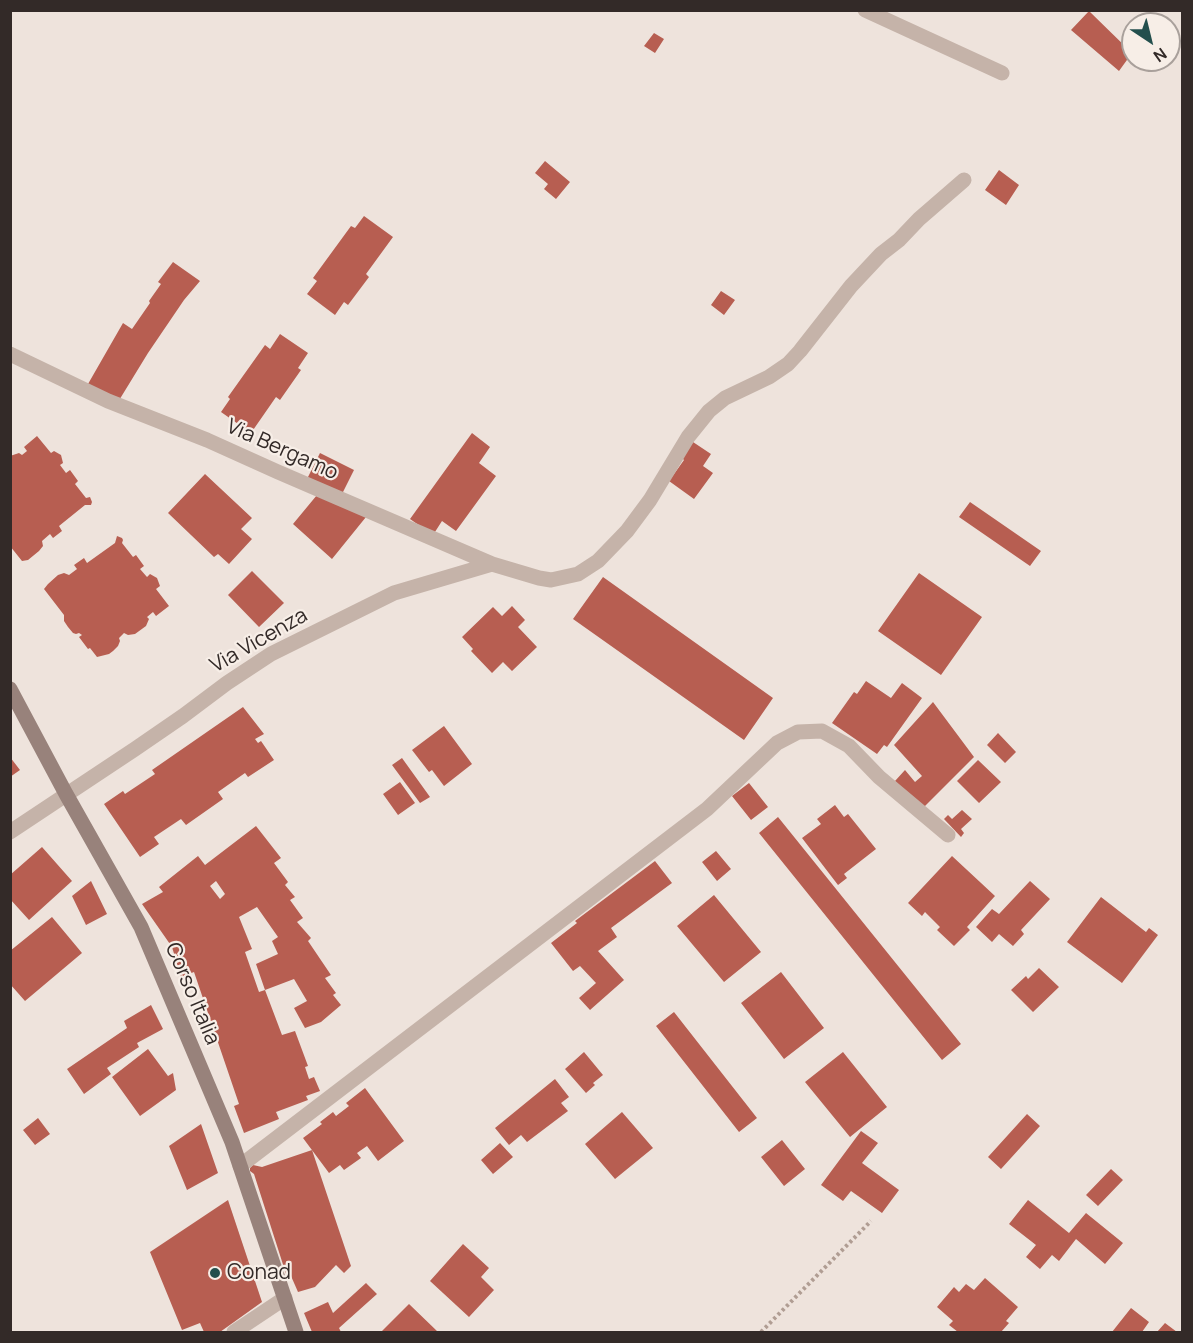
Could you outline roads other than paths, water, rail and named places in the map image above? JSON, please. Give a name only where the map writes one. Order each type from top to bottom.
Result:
[{"type":"street","points":[[865,10],[1002,73]]},
{"type":"street","name":"Via Bergamo","points":[[10,354],[108,401],[207,440],[492,564],[551,580],[578,573],[598,561],[627,531],[650,500],[688,437],[709,411],[725,398],[769,377],[788,364],[801,351],[851,286],[881,254],[964,180]]},
{"type":"street","name":"Via Vicenza","points":[[10,832],[271,654],[393,593],[492,564]]},
{"type":"street","name":"Corso Italia","points":[[10,689],[141,927],[232,1142],[296,1332]]},
{"type":"street","points":[[240,1166],[706,809],[777,743],[798,732],[822,731],[849,746],[879,777],[948,835]]},
{"type":"street","points":[[234,1332],[285,1298]]},
{"type":"place","name":"Conad","points":[[215,1273]]}]
